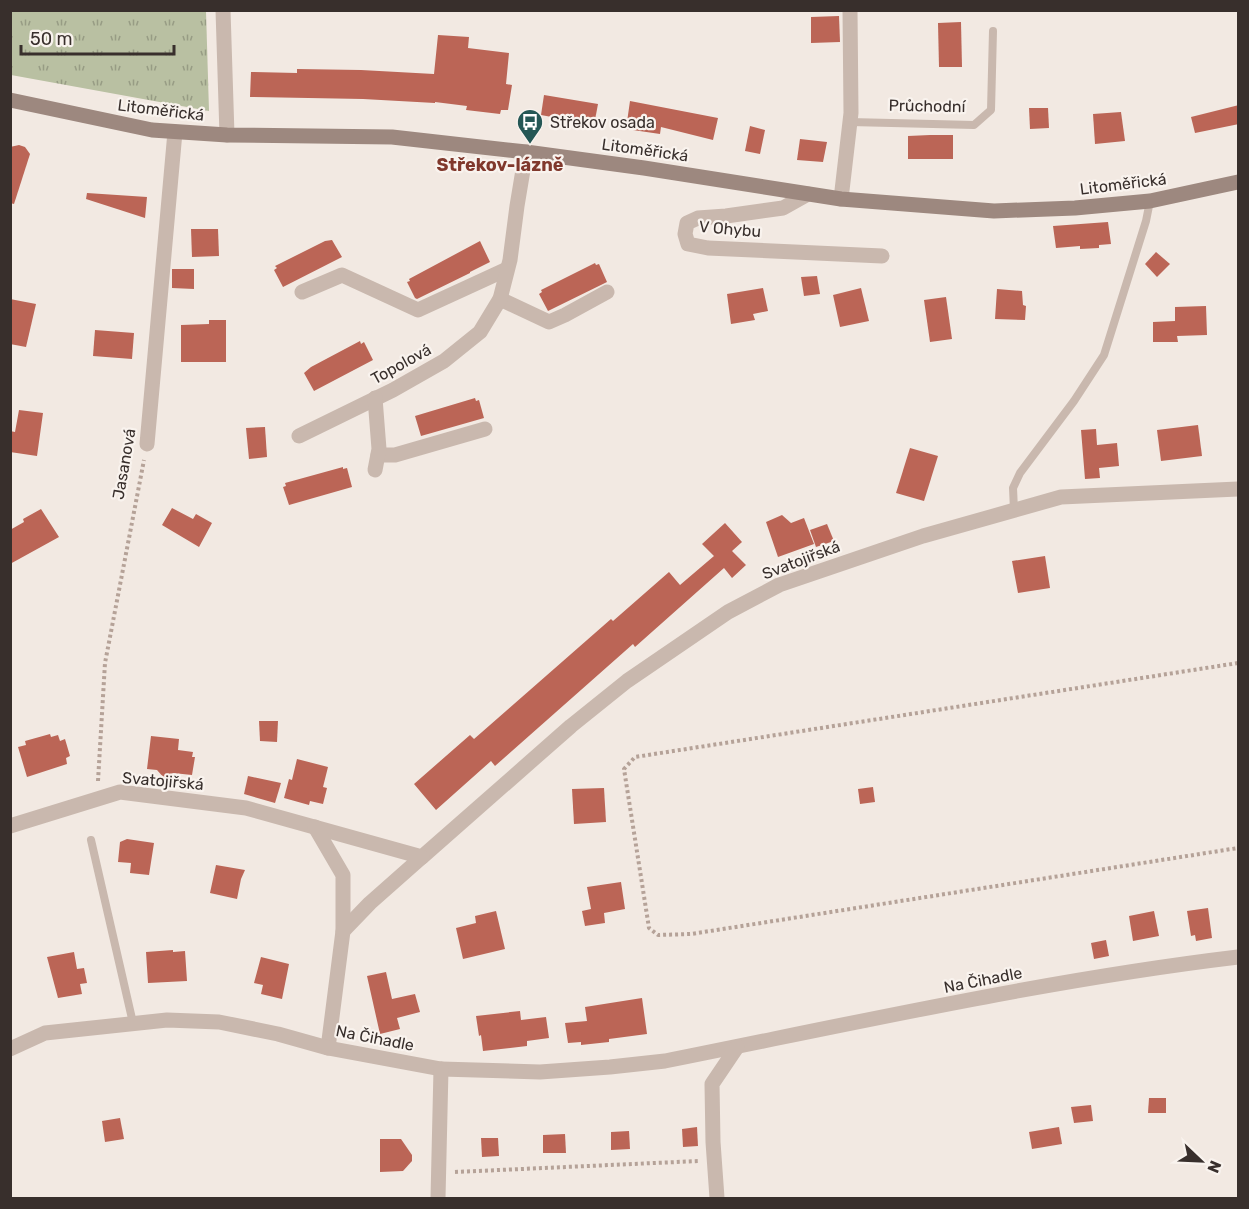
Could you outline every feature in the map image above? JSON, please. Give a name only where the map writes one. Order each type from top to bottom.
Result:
[{"type":"main road","name":"Litoměřická","points":[[10,100],[152,130],[227,135],[392,138],[526,152],[644,168],[841,199],[994,211],[1075,208],[1150,201],[1239,182]]},
{"type":"street","points":[[223,10],[227,135]]},
{"type":"street","points":[[841,199],[850,122],[850,10]]},
{"type":"street","name":"Jasanová","points":[[147,444],[175,132]]},
{"type":"street","name":"Topolová","points":[[299,436],[444,362],[480,332],[500,299],[526,152]]},
{"type":"street","name":"V Ohybu","points":[[808,194],[783,208],[698,218],[687,223],[685,234],[688,244],[708,248],[882,256]]},
{"type":"street","points":[[302,292],[342,275],[418,310],[507,269]]},
{"type":"street","points":[[500,299],[549,322],[607,292]]},
{"type":"street","points":[[375,398],[379,448],[377,462],[485,429]]},
{"type":"street","name":"Svatojiřská","points":[[344,931],[370,903],[422,857],[571,726],[627,681],[728,612],[779,585],[923,536],[1061,497],[1239,489]]},
{"type":"street","name":"Svatojiřská","points":[[10,826],[120,792],[246,808],[422,857]]},
{"type":"street","points":[[315,827],[343,874],[344,931],[328,1048]]},
{"type":"street","name":"Na Čihadle","points":[[10,1049],[45,1033],[166,1020],[219,1022],[278,1034],[328,1048],[441,1070],[540,1072],[610,1067],[665,1061],[1011,992],[1239,957]]},
{"type":"street","points":[[717,1198],[712,1084],[737,1047]]},
{"type":"street","points":[[438,1198],[441,1070]]},
{"type":"lane","name":"Průchodní","points":[[850,122],[974,125],[991,110],[993,31]]},
{"type":"lane","points":[[1014,510],[1013,488],[1020,473],[1074,401],[1104,355],[1146,221],[1150,201]]},
{"type":"lane","points":[[91,840],[133,1023]]},
{"type":"path","name":"Jasanová","points":[[97,800],[105,663],[147,444]]},
{"type":"path","points":[[1239,663],[635,757],[624,769],[649,927],[658,935],[691,933],[1239,848]]},
{"type":"path","points":[[439,1173],[715,1160]]},
{"type":"green space","points":[[12,11],[206,11],[209,111],[11,75]]},
{"type":"building","points":[[839,16],[840,42],[811,43],[811,17]]},
{"type":"building","points":[[961,22],[962,67],[939,67],[938,23]]},
{"type":"building","points":[[438,35],[469,37],[468,48],[509,53],[506,84],[512,85],[508,110],[501,110],[500,114],[466,110],[467,106],[435,102],[250,97],[251,72],[297,73],[297,69],[434,74]]},
{"type":"building","points":[[544,95],[598,104],[594,125],[541,115]]},
{"type":"building","points":[[630,101],[718,118],[713,140],[661,127],[660,134],[626,129]]},
{"type":"building","points":[[1239,105],[1239,124],[1195,133],[1191,117]]},
{"type":"building","points":[[1029,108],[1048,108],[1049,128],[1030,129]]},
{"type":"building","points":[[1121,112],[1125,141],[1095,144],[1093,114]]},
{"type":"building","points":[[750,126],[765,130],[760,154],[745,151]]},
{"type":"building","points":[[953,135],[953,159],[908,159],[908,136]]},
{"type":"building","points":[[800,139],[827,142],[823,162],[797,160]]},
{"type":"building","points":[[19,145],[25,147],[30,154],[14,204],[10,203],[10,147]]},
{"type":"building","points":[[87,193],[147,197],[145,218],[86,199]]},
{"type":"building","points":[[1108,222],[1111,244],[1099,245],[1099,248],[1080,249],[1080,246],[1056,248],[1053,226]]},
{"type":"building","points":[[191,229],[218,229],[219,256],[192,257]]},
{"type":"building","points":[[332,240],[342,257],[283,287],[274,270],[277,268],[275,266],[325,241]]},
{"type":"building","points":[[480,241],[490,262],[415,298],[407,282],[410,281],[409,279]]},
{"type":"building","points":[[1156,252],[1170,264],[1157,277],[1145,264]]},
{"type":"building","points":[[595,263],[599,264],[607,282],[548,311],[539,294],[541,290]]},
{"type":"building","points":[[172,269],[194,269],[194,289],[172,288]]},
{"type":"building","points":[[817,276],[820,294],[804,296],[801,277]]},
{"type":"building","points":[[763,288],[768,311],[753,314],[755,320],[731,324],[727,294]]},
{"type":"building","points":[[861,288],[869,321],[840,327],[833,295]]},
{"type":"building","points":[[997,289],[1022,291],[1023,305],[1026,306],[1025,320],[995,319]]},
{"type":"building","points":[[946,297],[952,339],[930,342],[924,300]]},
{"type":"building","points":[[10,299],[36,304],[26,347],[10,344]]},
{"type":"building","points":[[1206,306],[1207,335],[1177,336],[1178,342],[1153,342],[1153,322],[1175,321],[1175,307]]},
{"type":"building","points":[[209,320],[226,320],[226,362],[181,362],[181,325],[209,324]]},
{"type":"building","points":[[95,330],[134,333],[132,359],[93,356]]},
{"type":"building","points":[[360,341],[361,344],[364,342],[373,360],[314,391],[304,373]]},
{"type":"building","points":[[475,398],[476,401],[479,400],[484,418],[421,436],[415,416]]},
{"type":"building","points":[[19,410],[43,413],[37,456],[10,452],[10,431],[15,432]]},
{"type":"building","points":[[1198,425],[1202,456],[1161,461],[1157,430]]},
{"type":"building","points":[[265,427],[267,457],[249,459],[246,428]]},
{"type":"building","points":[[1096,429],[1097,445],[1117,443],[1119,466],[1099,468],[1100,478],[1085,479],[1081,430]]},
{"type":"building","points":[[910,448],[938,456],[924,501],[896,493]]},
{"type":"building","points":[[343,467],[343,469],[347,468],[352,487],[289,505],[283,487],[286,486],[285,483]]},
{"type":"building","points":[[172,508],[193,519],[196,514],[212,523],[199,547],[162,525]]},
{"type":"building","points":[[41,509],[59,537],[10,564],[10,530],[24,522],[23,519]]},
{"type":"building","points":[[782,515],[791,523],[804,518],[814,544],[778,557],[766,522]]},
{"type":"building","points":[[725,523],[742,542],[732,551],[746,565],[732,578],[724,568],[635,647],[633,644],[495,766],[491,761],[436,810],[414,784],[470,735],[474,739],[611,619],[613,621],[669,572],[680,585],[714,556],[702,544]]},
{"type":"building","points":[[827,524],[834,541],[816,547],[810,530]]},
{"type":"building","points":[[1045,556],[1050,588],[1018,593],[1012,561]]},
{"type":"building","points":[[259,721],[278,721],[277,742],[260,741]]},
{"type":"building","points":[[50,734],[51,737],[58,735],[60,741],[65,739],[70,756],[66,758],[67,764],[27,777],[18,747],[26,745],[25,741]]},
{"type":"building","points":[[151,736],[179,739],[178,750],[193,752],[192,757],[195,757],[192,775],[173,773],[165,779],[157,770],[147,769]]},
{"type":"building","points":[[297,759],[328,767],[323,787],[327,788],[323,804],[310,801],[309,805],[284,798],[289,779],[292,780]]},
{"type":"building","points":[[248,776],[281,783],[275,803],[244,794]]},
{"type":"building","points":[[873,787],[875,802],[860,804],[858,789]]},
{"type":"building","points":[[604,788],[606,822],[574,824],[572,789]]},
{"type":"building","points":[[127,839],[154,843],[149,875],[130,873],[131,863],[118,862],[120,842]]},
{"type":"building","points":[[216,865],[245,870],[237,899],[210,893]]},
{"type":"building","points":[[621,882],[625,909],[604,913],[605,923],[585,926],[582,911],[591,909],[587,887]]},
{"type":"building","points":[[1208,908],[1212,938],[1196,941],[1195,935],[1191,936],[1187,911]]},
{"type":"building","points":[[496,911],[505,949],[463,959],[456,928],[476,923],[475,916]]},
{"type":"building","points":[[1154,911],[1159,936],[1133,941],[1129,916]]},
{"type":"building","points":[[1106,940],[1109,956],[1094,959],[1091,943]]},
{"type":"building","points":[[173,950],[173,952],[185,951],[187,981],[148,983],[146,952]]},
{"type":"building","points":[[74,952],[77,969],[84,968],[87,983],[80,984],[82,994],[58,998],[47,957]]},
{"type":"building","points":[[261,957],[289,964],[282,999],[261,994],[263,985],[254,983]]},
{"type":"building","points":[[386,972],[392,999],[415,994],[420,1012],[397,1018],[400,1029],[380,1034],[367,976]]},
{"type":"building","points":[[642,998],[647,1034],[609,1039],[609,1042],[581,1045],[581,1042],[568,1043],[565,1023],[587,1021],[585,1007]]},
{"type":"building","points":[[520,1011],[521,1020],[546,1017],[549,1038],[527,1041],[527,1046],[483,1051],[476,1016]]},
{"type":"building","points":[[1149,1098],[1166,1098],[1166,1113],[1148,1113]]},
{"type":"building","points":[[1091,1105],[1093,1121],[1074,1123],[1071,1107]]},
{"type":"building","points":[[120,1118],[124,1139],[105,1142],[102,1121]]},
{"type":"building","points":[[697,1127],[698,1146],[683,1147],[682,1129]]},
{"type":"building","points":[[1059,1127],[1062,1144],[1032,1149],[1029,1132]]},
{"type":"building","points":[[629,1131],[630,1149],[611,1150],[611,1132]]},
{"type":"building","points":[[565,1134],[566,1153],[543,1153],[543,1135]]},
{"type":"building","points":[[481,1138],[498,1138],[499,1156],[482,1157]]},
{"type":"building","points":[[380,1139],[401,1139],[412,1155],[412,1161],[403,1171],[380,1172]]},
{"type":"place","name":"Střekov osada","points":[[530,145]]},
{"type":"district","name":"Střekov-lázně","points":[[500,165]]}]
